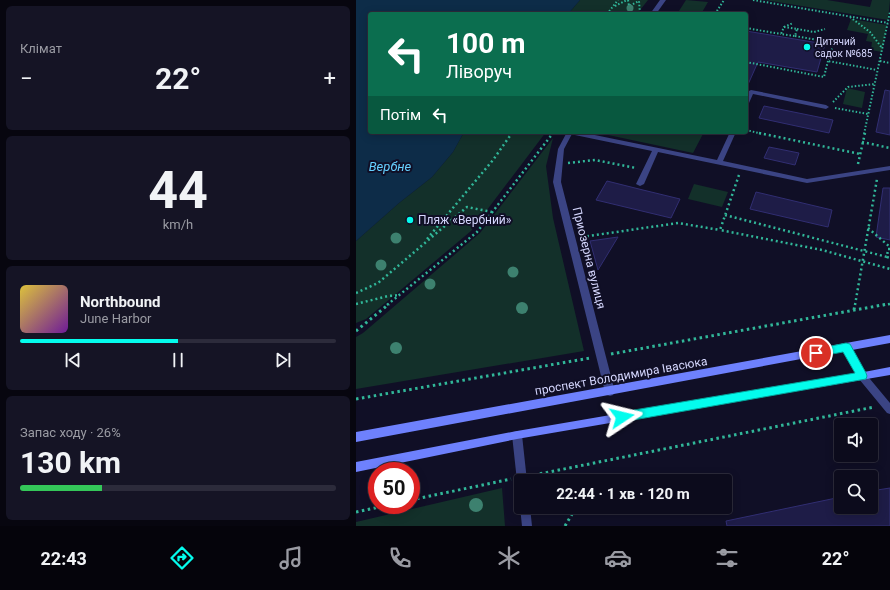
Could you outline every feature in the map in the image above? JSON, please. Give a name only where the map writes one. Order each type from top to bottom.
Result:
[{"type":"main road","name":"проспект Володимира Івасюка","points":[[356,437],[610,392],[890,339]]},
{"type":"main road","points":[[846,347],[862,376]]},
{"type":"main road","points":[[356,467],[517,435],[890,371]]},
{"type":"street","points":[[654,12],[663,0]]},
{"type":"street","points":[[748,99],[751,92],[824,106]]},
{"type":"street","name":"Приозерна вулиця","points":[[569,134],[561,149],[557,182],[610,392]]},
{"type":"street","points":[[580,134],[807,181],[890,168]]},
{"type":"street","points":[[719,163],[732,134]]},
{"type":"street","points":[[640,184],[656,150]]},
{"type":"street","points":[[862,376],[887,407]]},
{"type":"street","points":[[517,435],[521,474]]},
{"type":"street","points":[[526,514],[527,526]]},
{"type":"path","points":[[609,12],[620,0]]},
{"type":"path","points":[[613,7],[628,0],[629,6],[639,1],[640,12]]},
{"type":"path","points":[[716,12],[724,0]]},
{"type":"path","points":[[753,0],[888,22]]},
{"type":"path","points":[[856,173],[890,12]]},
{"type":"path","points":[[849,16],[870,32],[882,48]]},
{"type":"path","points":[[781,34],[784,27],[793,23]]},
{"type":"path","points":[[784,27],[814,32],[825,29]]},
{"type":"path","points":[[748,28],[834,42],[824,77],[748,62]]},
{"type":"path","points":[[795,36],[797,29]]},
{"type":"path","points":[[828,61],[877,70]]},
{"type":"path","points":[[880,61],[890,63]]},
{"type":"path","points":[[824,106],[838,99],[840,93],[847,86],[875,84]]},
{"type":"path","points":[[824,106],[868,114]]},
{"type":"path","points":[[748,130],[860,154]]},
{"type":"path","points":[[427,239],[432,231],[493,160],[511,134]]},
{"type":"path","points":[[356,330],[477,232],[551,134]]},
{"type":"path","points":[[862,142],[890,148]]},
{"type":"path","points":[[564,164],[595,160],[647,170]]},
{"type":"path","points":[[720,230],[742,168]]},
{"type":"path","points":[[854,310],[879,170]]},
{"type":"path","points":[[356,293],[378,283],[406,260],[427,239],[467,207],[492,212]]},
{"type":"path","points":[[725,215],[888,257],[888,248],[890,248],[868,228]]},
{"type":"path","points":[[577,238],[678,223],[822,250],[890,269]]},
{"type":"path","points":[[356,304],[388,296],[400,295]]},
{"type":"path","points":[[356,399],[890,304]]},
{"type":"path","points":[[547,474],[887,407]]},
{"type":"path","points":[[420,498],[514,481]]},
{"type":"path","points":[[356,512],[368,509]]},
{"type":"path","points":[[565,526],[572,514]]},
{"type":"green space","points":[[580,0],[648,0],[639,12],[570,12]]},
{"type":"green space","points":[[686,0],[708,2],[702,12],[678,12]]},
{"type":"green space","points":[[765,0],[827,0],[870,7],[872,0],[890,0],[888,20]]},
{"type":"green space","points":[[851,19],[887,25],[882,52],[871,50],[872,42],[866,41],[868,34],[847,30]]},
{"type":"green space","points":[[847,88],[865,92],[862,108],[843,104]]},
{"type":"green space","points":[[463,134],[544,134],[471,231],[366,319],[356,323],[356,241],[399,203],[432,177],[453,152]]},
{"type":"green space","points":[[603,134],[703,134],[693,153]]},
{"type":"green space","points":[[553,138],[546,166],[553,218],[584,351],[356,389],[356,337],[363,333],[480,233]]},
{"type":"green space","points":[[694,184],[728,192],[722,207],[688,199]]},
{"type":"green space","points":[[502,488],[505,526],[356,526],[356,522],[390,514],[420,514],[420,507]]},
{"type":"water","name":"Вербне","points":[[356,0],[580,0],[570,12],[368,12],[368,134],[463,134],[453,152],[432,177],[399,203],[356,241]]},
{"type":"building","points":[[748,31],[825,44],[817,72],[758,62],[748,84]]},
{"type":"building","points":[[885,90],[890,91],[890,135],[876,132]]},
{"type":"building","points":[[764,106],[833,120],[829,133],[759,118]]},
{"type":"building","points":[[769,147],[799,153],[795,165],[764,158]]},
{"type":"building","points":[[607,181],[680,199],[671,218],[596,200]]},
{"type":"building","points":[[883,188],[890,188],[890,240],[876,237]]},
{"type":"building","points":[[756,192],[832,210],[828,227],[750,209]]},
{"type":"building","points":[[618,237],[598,270],[590,241]]},
{"type":"building","points":[[890,488],[890,526],[727,526],[726,521],[834,498],[834,514],[878,514],[878,490]]},
{"type":"place","name":"Дитячий садок №685","points":[[807,47]]},
{"type":"place","name":"Пляж «Вербний»","points":[[410,220]]},
{"type":"route","points":[[622,417],[862,376],[846,347],[816,353]]}]
